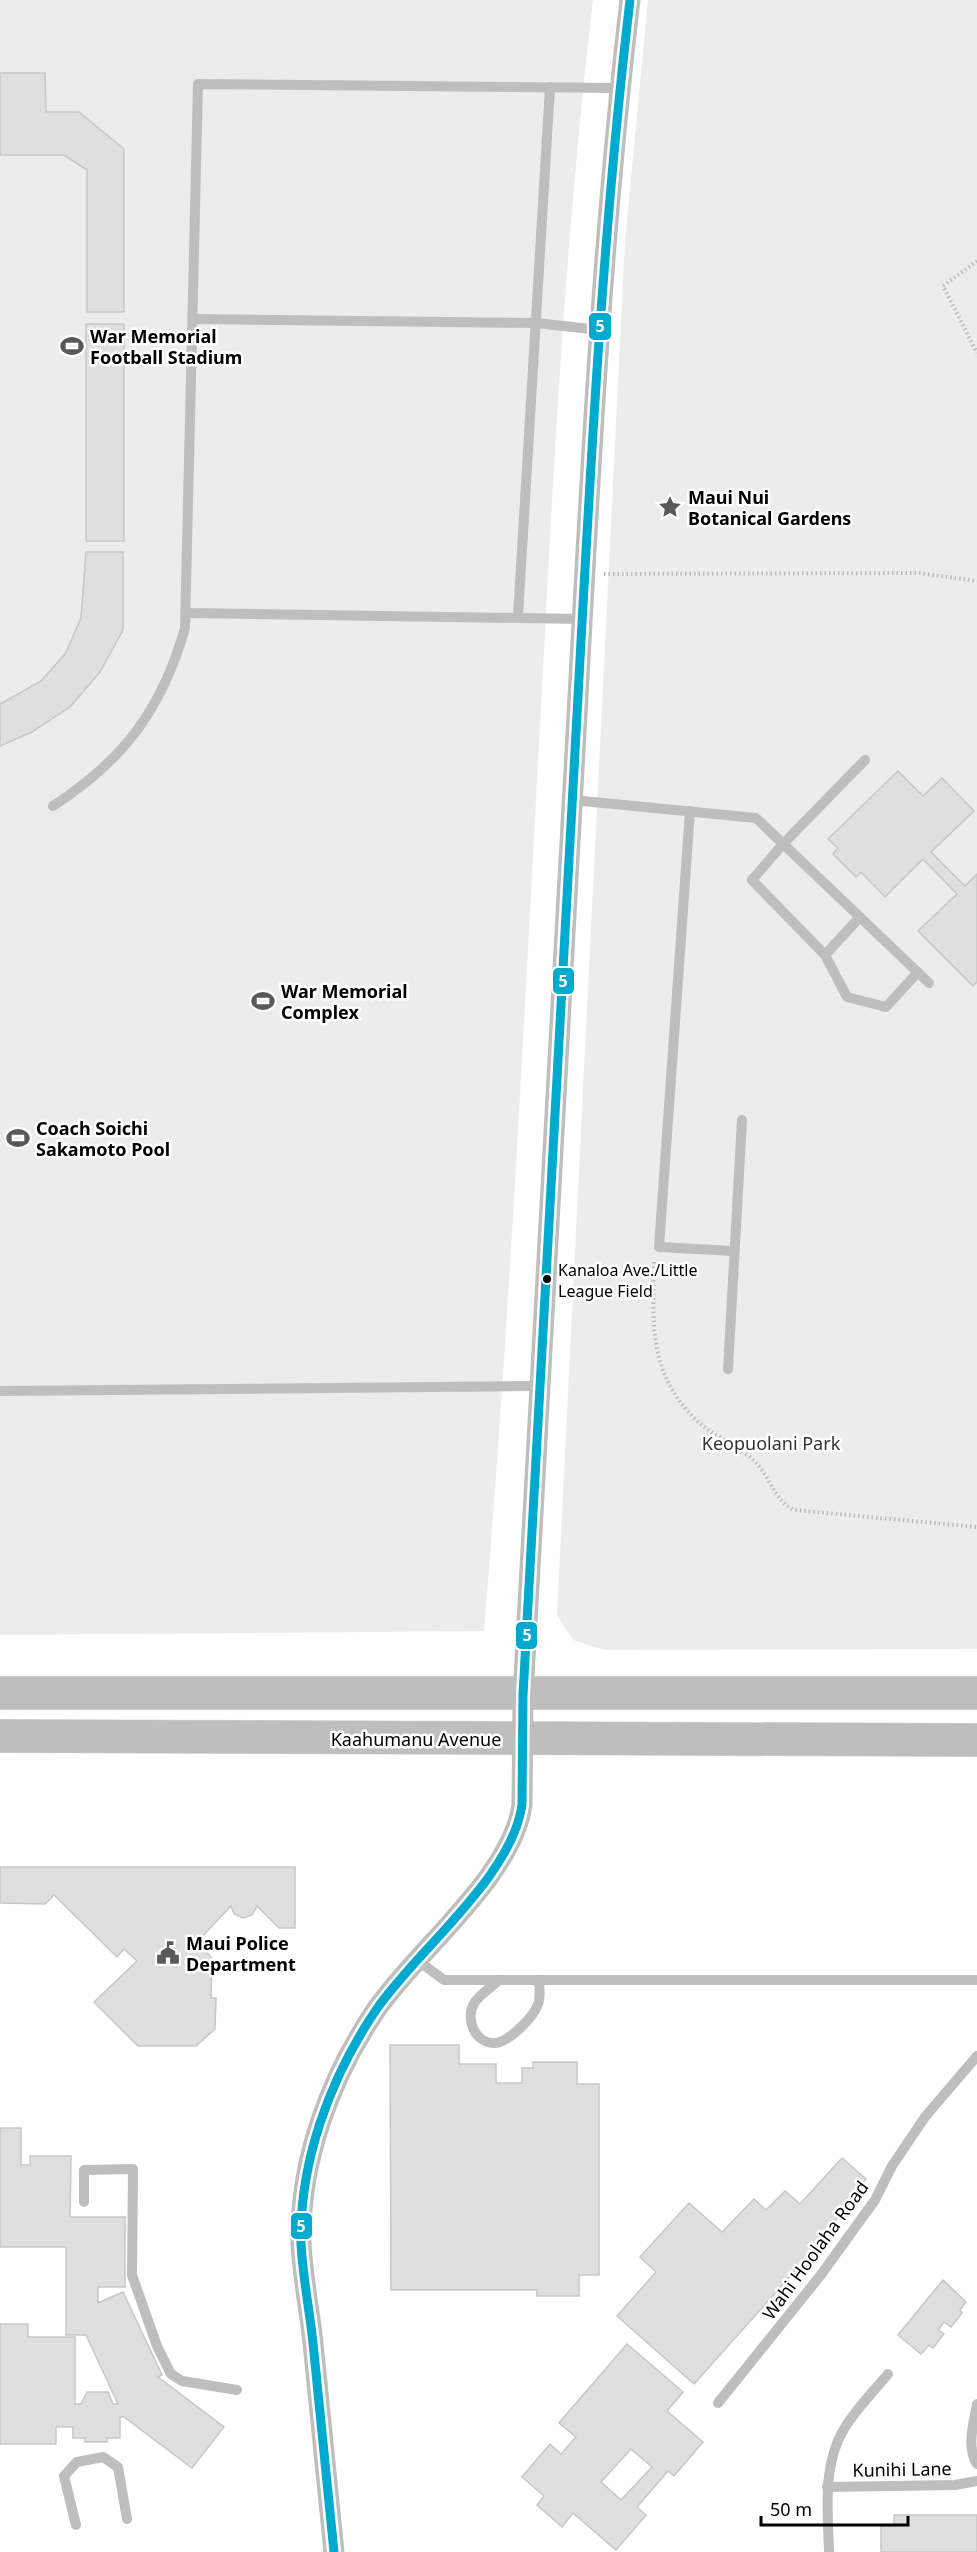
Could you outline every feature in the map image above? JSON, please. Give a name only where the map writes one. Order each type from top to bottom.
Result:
[{"type":"main road","points":[[0,1693],[523,1695],[977,1693]]},
{"type":"main road","name":"Kaahumanu Avenue","points":[[0,1736],[977,1740]]},
{"type":"street","points":[[334,2552],[301,2244],[307,2172],[326,2104],[342,2068],[376,2010],[486,1880],[520,1821],[522,1805],[523,1695],[585,573],[600,330],[620,88],[630,0]]},
{"type":"lane","points":[[53,806],[105,768],[147,718],[176,660],[186,613],[198,84],[620,88]]},
{"type":"lane","points":[[518,616],[550,87]]},
{"type":"lane","points":[[193,319],[536,323],[600,330]]},
{"type":"lane","points":[[186,613],[518,616],[583,619]]},
{"type":"lane","points":[[865,760],[783,844],[752,880],[825,955],[847,997],[886,1007],[918,972]]},
{"type":"lane","points":[[573,800],[756,818],[929,983]]},
{"type":"lane","points":[[690,811],[659,1247],[734,1251]]},
{"type":"lane","points":[[825,955],[860,917]]},
{"type":"lane","points":[[728,1369],[742,1120]]},
{"type":"lane","points":[[0,1391],[541,1386]]},
{"type":"lane","points":[[417,1960],[444,1980],[977,1980]]},
{"type":"lane","points":[[499,1980],[474,2002],[470,2017],[473,2030],[481,2038],[494,2043],[511,2038],[538,2004],[540,1980]]},
{"type":"lane","name":"Wahi Hoolaha Road","points":[[718,2403],[820,2276],[875,2200],[892,2166],[925,2117],[977,2056]]},
{"type":"lane","points":[[84,2202],[84,2170],[133,2169],[132,2275],[157,2346],[171,2374],[182,2381],[237,2390]]},
{"type":"lane","points":[[829,2552],[827,2487],[834,2454],[843,2429],[888,2374]]},
{"type":"lane","name":"Kunihi Lane","points":[[977,2403],[972,2430],[973,2457],[977,2464]]},
{"type":"lane","points":[[76,2525],[64,2476],[77,2462],[103,2457],[118,2467],[127,2519]]},
{"type":"lane","name":"Kunihi Lane","points":[[827,2487],[955,2486],[977,2481]]},
{"type":"path","points":[[977,261],[943,286],[977,352]]},
{"type":"path","points":[[585,573],[664,576],[920,573],[977,581]]},
{"type":"path","points":[[654,1262],[652,1326],[663,1373],[695,1419],[752,1458],[782,1503],[794,1510],[977,1527]]},
{"type":"green space","name":"War Memorial Complex","points":[[0,0],[593,0],[575,171],[562,343],[509,1277],[484,1631],[0,1635]]},
{"type":"green space","name":"Keopuolani Park","points":[[648,0],[977,0],[977,1649],[605,1650],[573,1640],[557,1615],[625,241]]},
{"type":"building","points":[[0,73],[45,73],[46,112],[79,112],[124,149],[124,312],[87,312],[87,170],[64,155],[0,155]]},
{"type":"building","points":[[86,324],[124,324],[124,541],[86,541]]},
{"type":"building","points":[[86,552],[123,552],[123,630],[100,672],[70,707],[32,732],[0,746],[0,704],[41,681],[65,654],[81,618]]},
{"type":"building","points":[[898,771],[923,796],[942,778],[974,811],[931,852],[965,886],[977,874],[977,982],[973,986],[918,931],[957,894],[923,859],[885,897],[861,872],[856,877],[833,854],[838,848],[828,839]]},
{"type":"building","name":"Maui Police Department","points":[[0,1867],[295,1867],[295,1928],[279,1928],[257,1906],[252,1915],[243,1918],[234,1914],[231,1906],[197,1942],[212,1958],[211,1998],[216,1998],[215,2029],[196,2046],[138,2046],[94,2002],[137,1961],[124,1949],[117,1957],[54,1895],[45,1904],[0,1903]]},
{"type":"building","points":[[390,2045],[459,2045],[459,2064],[496,2064],[496,2083],[522,2083],[522,2068],[533,2068],[533,2062],[577,2062],[577,2084],[599,2084],[599,2275],[579,2275],[579,2296],[537,2296],[537,2290],[391,2290]]},
{"type":"building","points":[[0,2128],[21,2128],[21,2165],[30,2165],[30,2156],[71,2156],[70,2217],[125,2217],[125,2287],[98,2287],[98,2303],[123,2292],[162,2375],[158,2377],[224,2427],[192,2468],[124,2417],[120,2417],[120,2438],[107,2438],[107,2442],[85,2442],[85,2438],[73,2438],[73,2427],[56,2427],[56,2444],[0,2444],[0,2324],[28,2324],[28,2337],[75,2337],[75,2404],[81,2404],[87,2392],[108,2392],[113,2404],[118,2404],[86,2335],[66,2335],[66,2247],[0,2247]]},
{"type":"building","points":[[842,2158],[866,2179],[837,2211],[841,2214],[822,2236],[828,2241],[814,2258],[810,2254],[694,2384],[617,2316],[656,2272],[640,2257],[689,2203],[722,2232],[754,2199],[766,2210],[785,2191],[800,2204]]},
{"type":"building","points":[[943,2280],[966,2302],[960,2310],[962,2313],[951,2327],[944,2322],[938,2330],[944,2334],[933,2348],[929,2345],[921,2354],[898,2335]]},
{"type":"building","points":[[627,2344],[683,2392],[667,2411],[703,2442],[674,2476],[668,2471],[637,2507],[646,2515],[616,2550],[573,2513],[562,2527],[537,2505],[544,2496],[522,2477],[550,2444],[561,2454],[576,2437],[559,2423]],"holes":[[[631,2449],[652,2467],[621,2500],[601,2482]]]},
{"type":"building","points":[[894,2515],[977,2515],[977,2552],[881,2552],[881,2526],[894,2526]]},
{"type":"transit line","name":"5","points":[[334,2552],[313,2339],[301,2244],[305,2182],[312,2152],[320,2122],[332,2092],[359,2036],[394,1987],[482,1886],[501,1859],[515,1832],[522,1805],[523,1695],[592,446],[604,267],[630,0]]},
{"type":"place","name":"War Memorial Football Stadium","points":[[72,346]]},
{"type":"place","name":"Maui Nui Botanical Gardens","points":[[670,507]]},
{"type":"place","name":"War Memorial Complex","points":[[263,1001]]},
{"type":"place","name":"Coach Soichi Sakamoto Pool","points":[[18,1138]]},
{"type":"place","name":"Kanaloa Ave./Little League Field","points":[[547,1279]]},
{"type":"place","name":"Maui Police Department","points":[[168,1953]]}]
